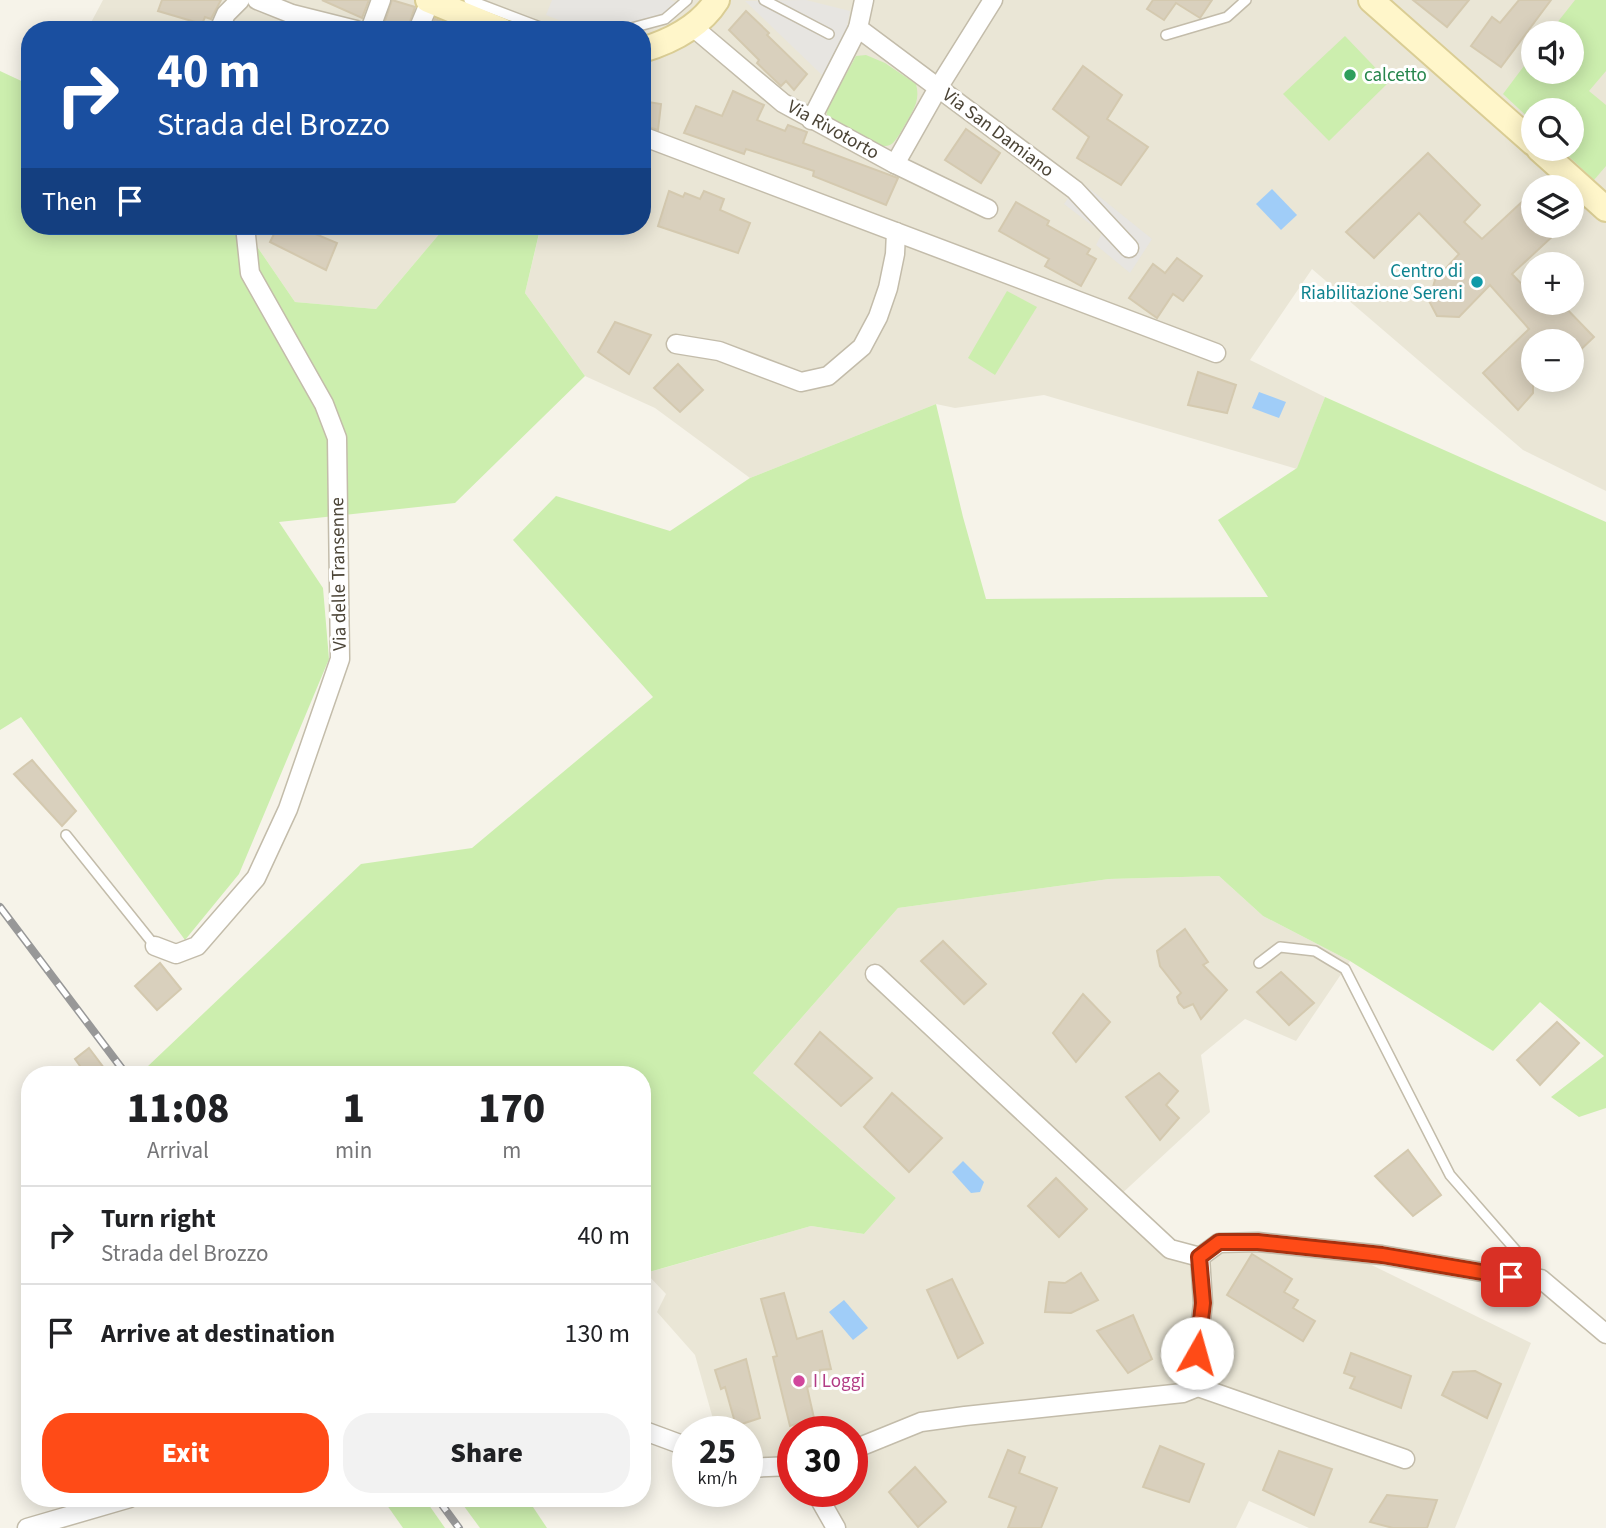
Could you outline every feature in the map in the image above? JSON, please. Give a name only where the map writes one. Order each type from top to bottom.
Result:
[{"type":"main road","points":[[430,0],[470,6],[496,21]]},
{"type":"main road","points":[[651,47],[693,27],[717,0]]},
{"type":"main road","points":[[1371,0],[1521,132]]},
{"type":"main road","points":[[1552,161],[1606,209]]},
{"type":"street","points":[[223,21],[240,0]]},
{"type":"street","points":[[257,0],[288,21]]},
{"type":"street","points":[[373,21],[381,0]]},
{"type":"street","points":[[422,21],[430,0]]},
{"type":"street","points":[[811,120],[858,28],[864,0]]},
{"type":"street","points":[[895,164],[993,0]]},
{"type":"street","name":"Via Rivotorto","points":[[693,27],[783,103],[895,164],[988,209]]},
{"type":"street","name":"Via San Damiano","points":[[858,28],[1075,190],[1129,248]]},
{"type":"street","points":[[651,139],[1216,353]]},
{"type":"street","points":[[676,344],[719,351],[801,382],[828,376],[862,347],[878,317],[888,288],[895,254],[896,232]]},
{"type":"street","name":"Via delle Transenne","points":[[155,946],[176,954],[197,946],[257,878],[288,809],[341,659],[337,438],[324,404],[250,273],[246,235]]},
{"type":"street","points":[[875,974],[1170,1248],[1199,1257]]},
{"type":"street","points":[[1199,1257],[1219,1242],[1258,1242],[1382,1255],[1511,1277],[1541,1279],[1606,1334]]},
{"type":"street","points":[[1198,1387],[1197,1353],[1203,1303],[1199,1257]]},
{"type":"street","points":[[868,1444],[921,1422],[1183,1393],[1198,1387],[1405,1460]]},
{"type":"street","points":[[651,1433],[672,1441]]},
{"type":"street","points":[[27,1528],[100,1507]]},
{"type":"street","points":[[824,1507],[836,1528]]},
{"type":"lane","points":[[651,23],[665,19],[687,0]]},
{"type":"lane","points":[[764,0],[830,34]]},
{"type":"lane","points":[[1166,34],[1227,17],[1246,0]]},
{"type":"lane","points":[[66,835],[155,946]]},
{"type":"lane","points":[[1259,963],[1280,947],[1315,951],[1345,969],[1450,1175],[1541,1279]]},
{"type":"shaded area","points":[[103,0],[1606,0],[1606,491],[1523,450],[1312,269],[1250,360],[1325,397],[1297,469],[1044,395],[955,408],[936,404],[750,478],[655,408],[585,376],[525,293],[539,235],[651,235],[651,21],[92,21]]},
{"type":"shaded area","points":[[552,0],[671,0],[683,5],[665,19],[651,23],[561,21],[546,15]]},
{"type":"shaded area","points":[[806,0],[850,11],[846,32],[822,75],[745,1]]},
{"type":"shaded area","points":[[1080,181],[1152,239],[1130,273],[1096,245],[1102,233],[1064,204]]},
{"type":"shaded area","points":[[249,235],[438,235],[376,309],[295,302]]},
{"type":"shaded area","points":[[1219,876],[1263,916],[1350,961],[1296,1041],[1245,1019],[1201,1055],[1210,1112],[1117,1198],[1170,1249],[1343,1251],[1531,1343],[1455,1528],[1309,1528],[1249,1501],[1236,1528],[836,1528],[824,1507],[868,1507],[868,1416],[777,1416],[777,1466],[763,1466],[763,1416],[712,1416],[695,1355],[657,1312],[666,1294],[651,1278],[651,1272],[811,1226],[864,1234],[896,1198],[753,1073],[898,908],[1109,879]]},
{"type":"green space","points":[[1575,0],[1606,0],[1606,71],[1589,91],[1606,105],[1606,166],[1594,180],[1574,161],[1584,161],[1584,98],[1521,98],[1521,111],[1503,94],[1521,70],[1521,84],[1584,84],[1584,21],[1558,21]]},
{"type":"green space","points":[[1345,36],[1389,82],[1329,141],[1283,94]]},
{"type":"green space","points":[[866,55],[885,63],[916,84],[917,99],[913,111],[895,141],[887,146],[879,146],[851,135],[829,122],[826,111],[856,56]]},
{"type":"green space","points":[[0,71],[21,81],[21,235],[249,235],[295,302],[376,309],[438,235],[539,235],[525,293],[585,376],[455,503],[279,522],[323,588],[329,659],[239,874],[185,940],[21,717],[0,730]]},
{"type":"green space","points":[[1007,291],[1037,307],[995,375],[968,358]]},
{"type":"green space","points":[[1325,397],[1606,522],[1606,1108],[1579,1117],[1551,1097],[1604,1056],[1540,1002],[1493,1051],[1350,961],[1263,916],[1219,876],[1109,879],[898,908],[753,1073],[896,1198],[864,1234],[811,1226],[651,1271],[651,1066],[148,1066],[361,864],[472,848],[653,697],[513,540],[556,496],[670,531],[750,478],[936,404],[986,599],[1268,597],[1218,520],[1297,468]]},
{"type":"green space","points":[[388,1507],[430,1507],[445,1528],[403,1528]]},
{"type":"green space","points":[[465,1507],[533,1507],[547,1528],[480,1528]]},
{"type":"water","points":[[1272,189],[1297,215],[1281,230],[1256,204]]},
{"type":"water","points":[[1259,392],[1286,402],[1279,418],[1252,408]]},
{"type":"water","points":[[963,1161],[984,1182],[980,1192],[971,1193],[952,1172]]},
{"type":"water","points":[[844,1300],[868,1328],[853,1340],[829,1312]]},
{"type":"building","points":[[162,0],[221,0],[211,19],[205,17],[203,21],[192,21],[158,11]]},
{"type":"building","points":[[322,0],[369,0],[362,18]]},
{"type":"building","points":[[392,0],[415,7],[410,21],[385,21]]},
{"type":"building","points":[[1153,0],[1212,0],[1200,18],[1176,3],[1164,20],[1147,9]]},
{"type":"building","points":[[1413,0],[1469,0],[1447,27]]},
{"type":"building","points":[[1519,0],[1551,0],[1535,21],[1521,21],[1521,40],[1501,67],[1471,46],[1492,17],[1500,23]]},
{"type":"building","points":[[746,11],[807,74],[794,90],[786,81],[781,86],[729,30]]},
{"type":"building","points":[[1083,66],[1122,95],[1107,119],[1148,147],[1121,185],[1077,158],[1089,137],[1053,109]]},
{"type":"building","points":[[733,91],[764,105],[757,120],[785,131],[788,125],[807,132],[803,143],[898,178],[886,205],[813,176],[814,171],[746,149],[744,154],[684,133],[696,106],[722,116]]},
{"type":"building","points":[[651,102],[661,104],[658,130],[651,128]]},
{"type":"building","points":[[966,129],[1000,153],[981,183],[945,160]]},
{"type":"building","name":"Centro di Riabilitazione Sereni","points":[[1428,153],[1480,205],[1464,222],[1482,239],[1521,203],[1521,238],[1551,238],[1536,252],[1521,252],[1521,266],[1512,274],[1521,283],[1521,315],[1573,315],[1594,337],[1584,347],[1584,329],[1529,329],[1490,285],[1459,317],[1437,316],[1429,301],[1435,280],[1459,254],[1419,213],[1374,258],[1346,232]]},
{"type":"building","points":[[669,191],[683,197],[685,193],[700,199],[704,191],[724,199],[720,210],[750,223],[738,253],[658,226]]},
{"type":"building","points":[[1016,202],[1049,221],[1047,225],[1090,249],[1087,254],[1096,259],[1081,286],[1045,266],[1049,259],[999,231]]},
{"type":"building","points":[[274,235],[318,235],[337,243],[326,270],[270,242]]},
{"type":"building","points":[[1177,258],[1202,276],[1183,301],[1173,294],[1157,318],[1129,298],[1153,264],[1165,273]]},
{"type":"building","points":[[615,322],[651,335],[629,374],[598,352]]},
{"type":"building","name":"Centro di Riabilitazione Sereni","points":[[1521,337],[1521,392],[1533,393],[1518,410],[1483,373]]},
{"type":"building","points":[[678,364],[703,390],[680,412],[654,388]]},
{"type":"building","points":[[1198,372],[1236,385],[1227,413],[1188,405]]},
{"type":"building","points":[[32,760],[76,811],[62,826],[14,774]]},
{"type":"building","points":[[1185,929],[1208,962],[1203,965],[1227,990],[1201,1019],[1193,1004],[1184,1008],[1179,1003],[1177,997],[1181,993],[1160,966],[1157,951]]},
{"type":"building","points":[[943,941],[986,984],[964,1004],[921,961]]},
{"type":"building","points":[[160,963],[181,989],[157,1010],[135,986]]},
{"type":"building","points":[[1281,972],[1314,1003],[1289,1025],[1257,992]]},
{"type":"building","points":[[1083,994],[1110,1022],[1076,1062],[1053,1033]]},
{"type":"building","points":[[1557,1022],[1579,1043],[1540,1085],[1517,1060]]},
{"type":"building","points":[[820,1032],[872,1078],[841,1106],[795,1064]]},
{"type":"building","points":[[89,1048],[102,1066],[80,1066],[75,1059]]},
{"type":"building","points":[[1159,1073],[1178,1091],[1166,1105],[1179,1118],[1160,1140],[1126,1097]]},
{"type":"building","points":[[892,1093],[942,1138],[909,1172],[864,1127]]},
{"type":"building","points":[[1408,1150],[1441,1195],[1413,1216],[1375,1176]]},
{"type":"building","points":[[1056,1178],[1087,1209],[1059,1237],[1028,1206]]},
{"type":"building","points":[[1252,1254],[1292,1279],[1284,1292],[1298,1300],[1293,1308],[1315,1321],[1303,1341],[1227,1295]]},
{"type":"building","points":[[1081,1273],[1098,1300],[1071,1313],[1045,1312],[1049,1282],[1065,1283]]},
{"type":"building","points":[[952,1279],[983,1343],[958,1358],[927,1290]]},
{"type":"building","points":[[784,1293],[797,1339],[822,1331],[831,1369],[820,1370],[822,1383],[807,1387],[814,1416],[788,1416],[773,1357],[777,1356],[761,1299]]},
{"type":"building","points":[[1133,1315],[1152,1359],[1128,1373],[1097,1331]]},
{"type":"building","points":[[1351,1353],[1411,1376],[1401,1408],[1350,1388],[1355,1377],[1344,1373]]},
{"type":"building","points":[[746,1359],[760,1416],[733,1416],[725,1387],[721,1389],[715,1370]]},
{"type":"building","points":[[1475,1371],[1501,1384],[1487,1418],[1442,1395],[1453,1372]]},
{"type":"building","points":[[1160,1446],[1204,1464],[1189,1502],[1143,1487]]},
{"type":"building","points":[[1008,1450],[1025,1457],[1019,1473],[1057,1488],[1041,1528],[1008,1528],[1016,1507],[989,1497]]},
{"type":"building","points":[[1279,1451],[1332,1469],[1314,1515],[1263,1490]]},
{"type":"building","points":[[915,1467],[946,1502],[918,1527],[889,1492]]},
{"type":"building","points":[[1387,1495],[1437,1500],[1427,1528],[1393,1528],[1370,1522]]},
{"type":"railway","points":[[0,907],[120,1066]]},
{"type":"railway","points":[[444,1507],[459,1528]]},
{"type":"place","name":"calcetto","points":[[1350,75]]},
{"type":"place","name":"Centro di Riabilitazione Sereni","points":[[1477,282]]},
{"type":"place","name":"I Loggi","points":[[799,1381]]},
{"type":"route","points":[[1197,1353],[1203,1303],[1199,1257],[1219,1242],[1258,1242],[1382,1255],[1511,1277]]}]
